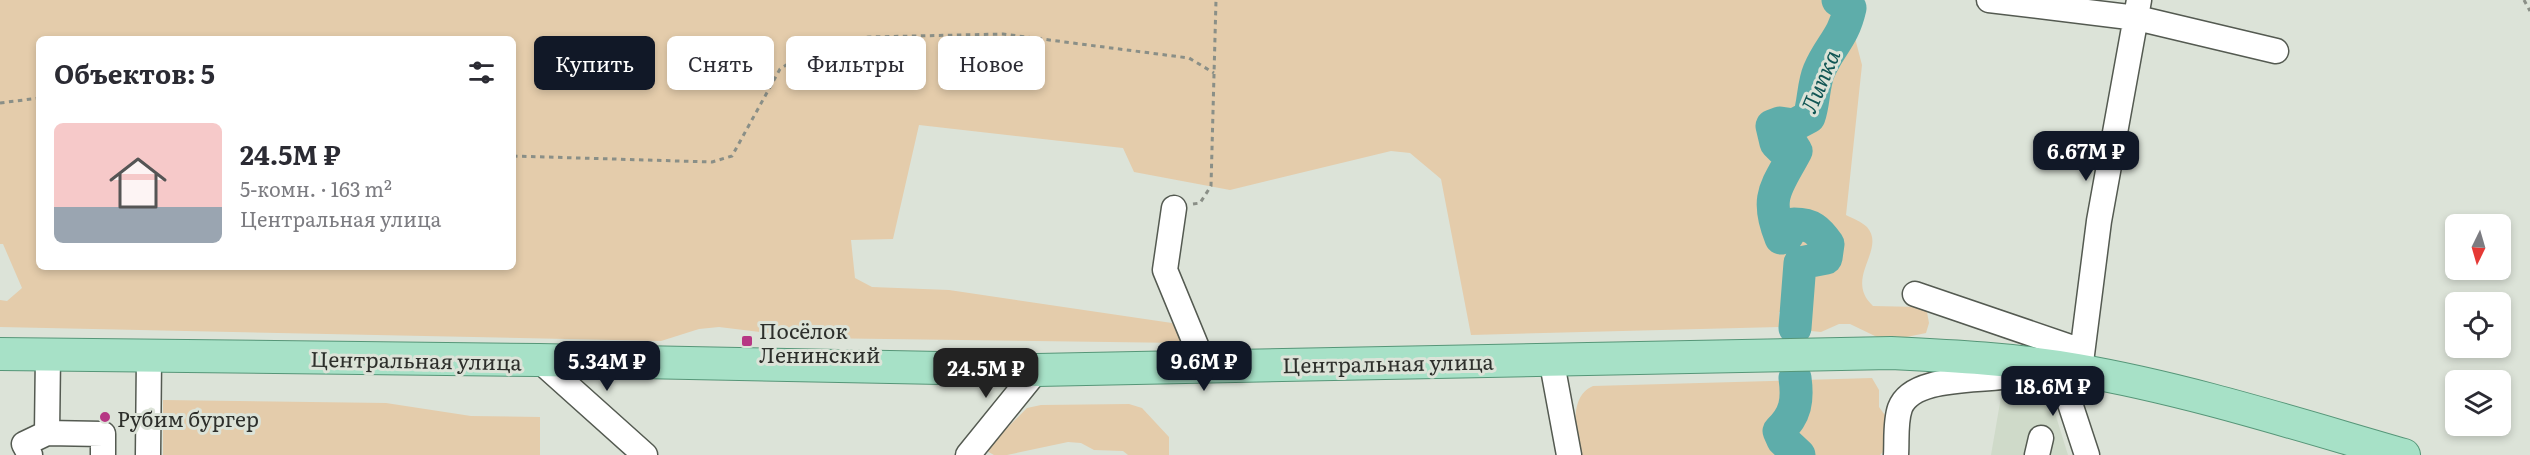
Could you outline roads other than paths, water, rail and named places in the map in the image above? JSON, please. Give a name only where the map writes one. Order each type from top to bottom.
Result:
[{"type":"main road","name":"Центральная улица","points":[[0,354],[539,360],[1037,370],[1891,353],[2063,363],[2404,455]]},
{"type":"street","points":[[1989,0],[2138,9],[2276,51]]},
{"type":"street","points":[[2087,455],[2063,363],[2099,221],[2138,9]]},
{"type":"street","points":[[1174,208],[1165,270],[1205,367]]},
{"type":"street","points":[[1915,294],[2063,363]]},
{"type":"street","points":[[47,433],[48,355]]},
{"type":"street","points":[[148,455],[149,357]]},
{"type":"street","points":[[1551,358],[1569,455]]},
{"type":"street","points":[[539,360],[645,455]]},
{"type":"street","points":[[1896,455],[1900,408],[1908,396],[1927,387],[1974,378],[2020,374],[2063,363]]},
{"type":"street","points":[[968,455],[1037,370]]},
{"type":"street","points":[[30,455],[24,444],[47,433],[104,434],[103,455]]},
{"type":"waterway","name":"Липка","points":[[1795,328],[1800,263],[1826,258],[1828,244],[1814,229],[1800,224],[1794,224],[1787,236],[1781,238],[1776,224],[1773,202],[1778,183],[1796,151],[1791,143],[1782,149],[1776,143],[1772,126],[1780,123],[1794,125],[1809,117],[1819,71],[1844,27],[1850,8],[1838,0]]},
{"type":"waterway","name":"Липка","points":[[1795,378],[1795,407],[1779,431],[1783,440],[1799,455]]},
{"type":"place","name":"Посёлок Ленинский","points":[[747,341]]},
{"type":"place","name":"Рубим бургер","points":[[105,417]]}]
